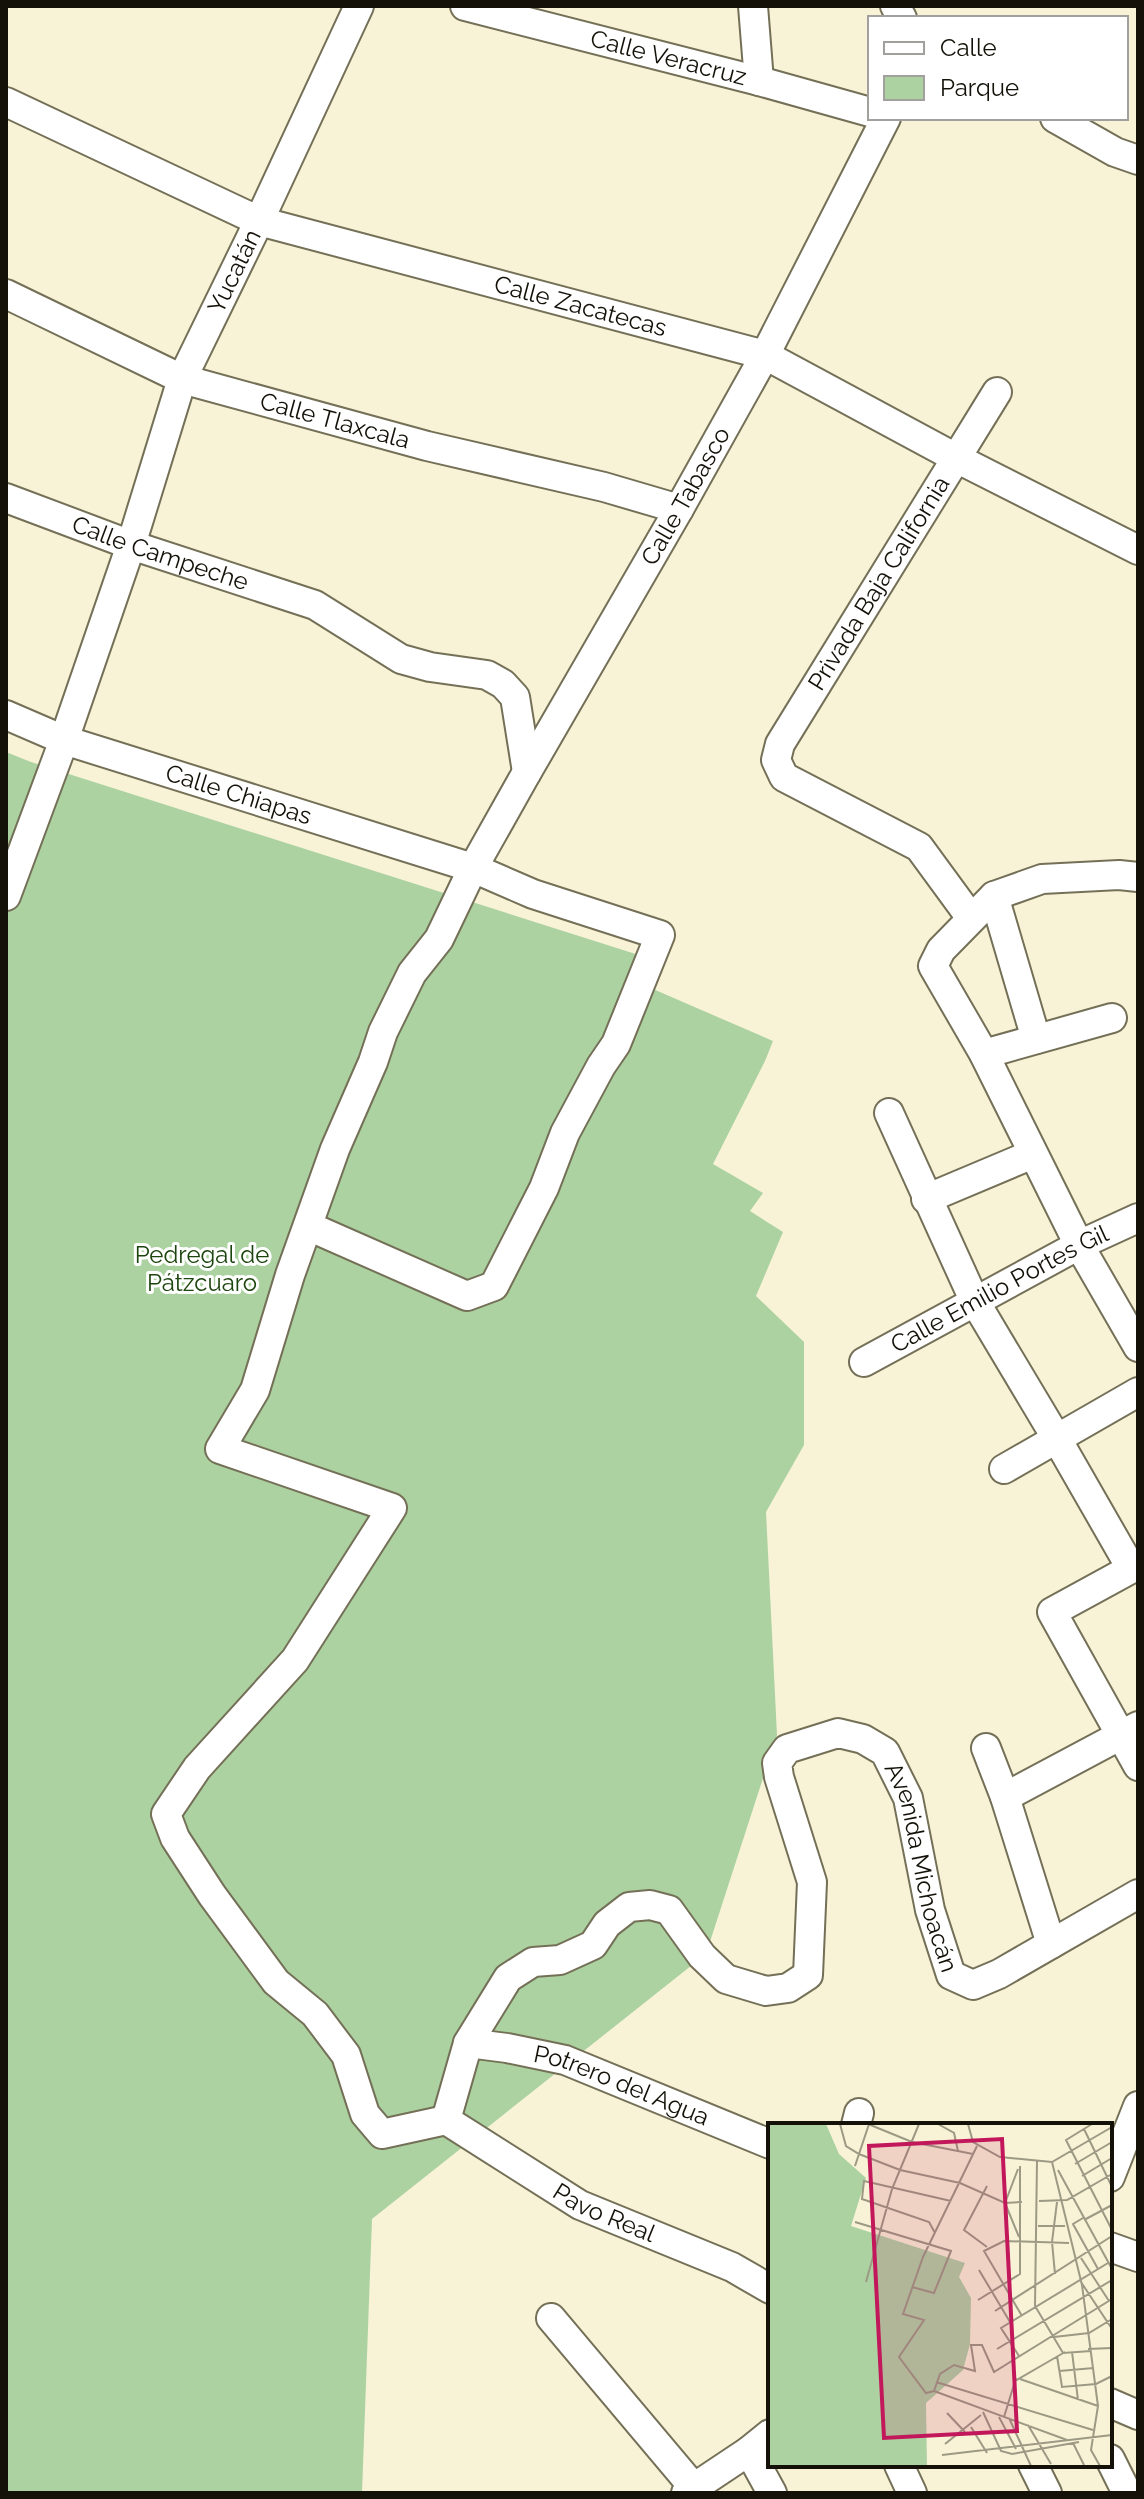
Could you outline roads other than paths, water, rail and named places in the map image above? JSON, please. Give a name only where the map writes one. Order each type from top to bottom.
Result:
[{"type":"street","name":"Yucatán","points":[[6,896],[131,545],[182,379],[359,6]]},
{"type":"street","name":"Calle Veracruz","points":[[465,6],[868,111]]},
{"type":"street","points":[[753,6],[759,81]]},
{"type":"street","name":"Calle Zacatecas","points":[[6,102],[259,221],[765,355],[958,459],[1138,550]]},
{"type":"street","name":"Calle Tabasco","points":[[446,2120],[382,2134],[365,2114],[346,2055],[315,2014],[276,1982],[212,1895],[175,1838],[166,1814],[197,1768],[295,1660],[392,1508],[220,1449],[255,1390],[290,1275],[335,1149],[383,1032],[412,973],[439,939],[473,868],[765,355],[885,120]]},
{"type":"street","points":[[1059,120],[1115,152],[1138,160]]},
{"type":"street","name":"Calle Tlaxcala","points":[[6,294],[182,379],[427,446],[604,487],[679,509]]},
{"type":"street","name":"Privada Baja California","points":[[971,918],[919,847],[784,777],[776,760],[780,744],[997,392]]},
{"type":"street","name":"Calle Campeche","points":[[6,498],[131,545],[315,605],[401,659],[430,667],[487,675],[503,684],[515,697],[527,772]]},
{"type":"street","name":"Calle Chiapas","points":[[6,715],[64,740],[473,868],[533,894],[660,935],[616,1044],[565,1133],[544,1188],[494,1286],[467,1296],[308,1226]]},
{"type":"street","points":[[1138,877],[1042,879],[994,896],[941,950],[933,966],[984,1054],[1079,1245],[1138,1347]]},
{"type":"street","points":[[994,896],[1036,1039]]},
{"type":"street","points":[[984,1054],[1112,1018]]},
{"type":"street","points":[[889,1113],[974,1300],[1134,1567],[1052,1612],[1129,1731],[1138,1766]]},
{"type":"street","points":[[926,1199],[1033,1154]]},
{"type":"street","name":"Calle Emilio Portes Gil","points":[[864,1362],[974,1300],[1138,1218]]},
{"type":"street","points":[[1004,1469],[1138,1392]]},
{"type":"street","points":[[1005,1797],[1129,1731]]},
{"type":"street","name":"Avenida Michoacán","points":[[468,2043],[508,1978],[533,1962],[560,1960],[593,1945],[607,1924],[629,1907],[650,1905],[669,1910],[702,1956],[726,1979],[766,1991],[788,1988],[808,1975],[812,1882],[777,1763],[787,1749],[838,1733],[863,1739],[885,1752],[908,1798],[930,1910],[951,1975],[973,1985],[999,1974],[1138,1894]]},
{"type":"street","points":[[986,1748],[1005,1797],[1051,1944]]},
{"type":"street","points":[[446,2120],[468,2043]]},
{"type":"street","name":"Potrero del Agua","points":[[468,2043],[565,2060],[768,2143]]},
{"type":"street","points":[[1112,2172],[1138,2106]]},
{"type":"street","name":"Pavo Real","points":[[446,2120],[580,2205],[732,2267],[768,2288]]},
{"type":"street","points":[[1112,2248],[1138,2257]]},
{"type":"street","points":[[551,2318],[690,2491],[760,2443],[772,2493]]},
{"type":"street","points":[[1112,2404],[1138,2415]]},
{"type":"street","points":[[1112,2463],[1127,2493]]},
{"type":"street","points":[[900,2467],[912,2493]]},
{"type":"street","points":[[1034,2467],[1047,2493]]},
{"type":"park label","name":"Pedregal de Pátzcuaro","points":[[202,1269]]}]
